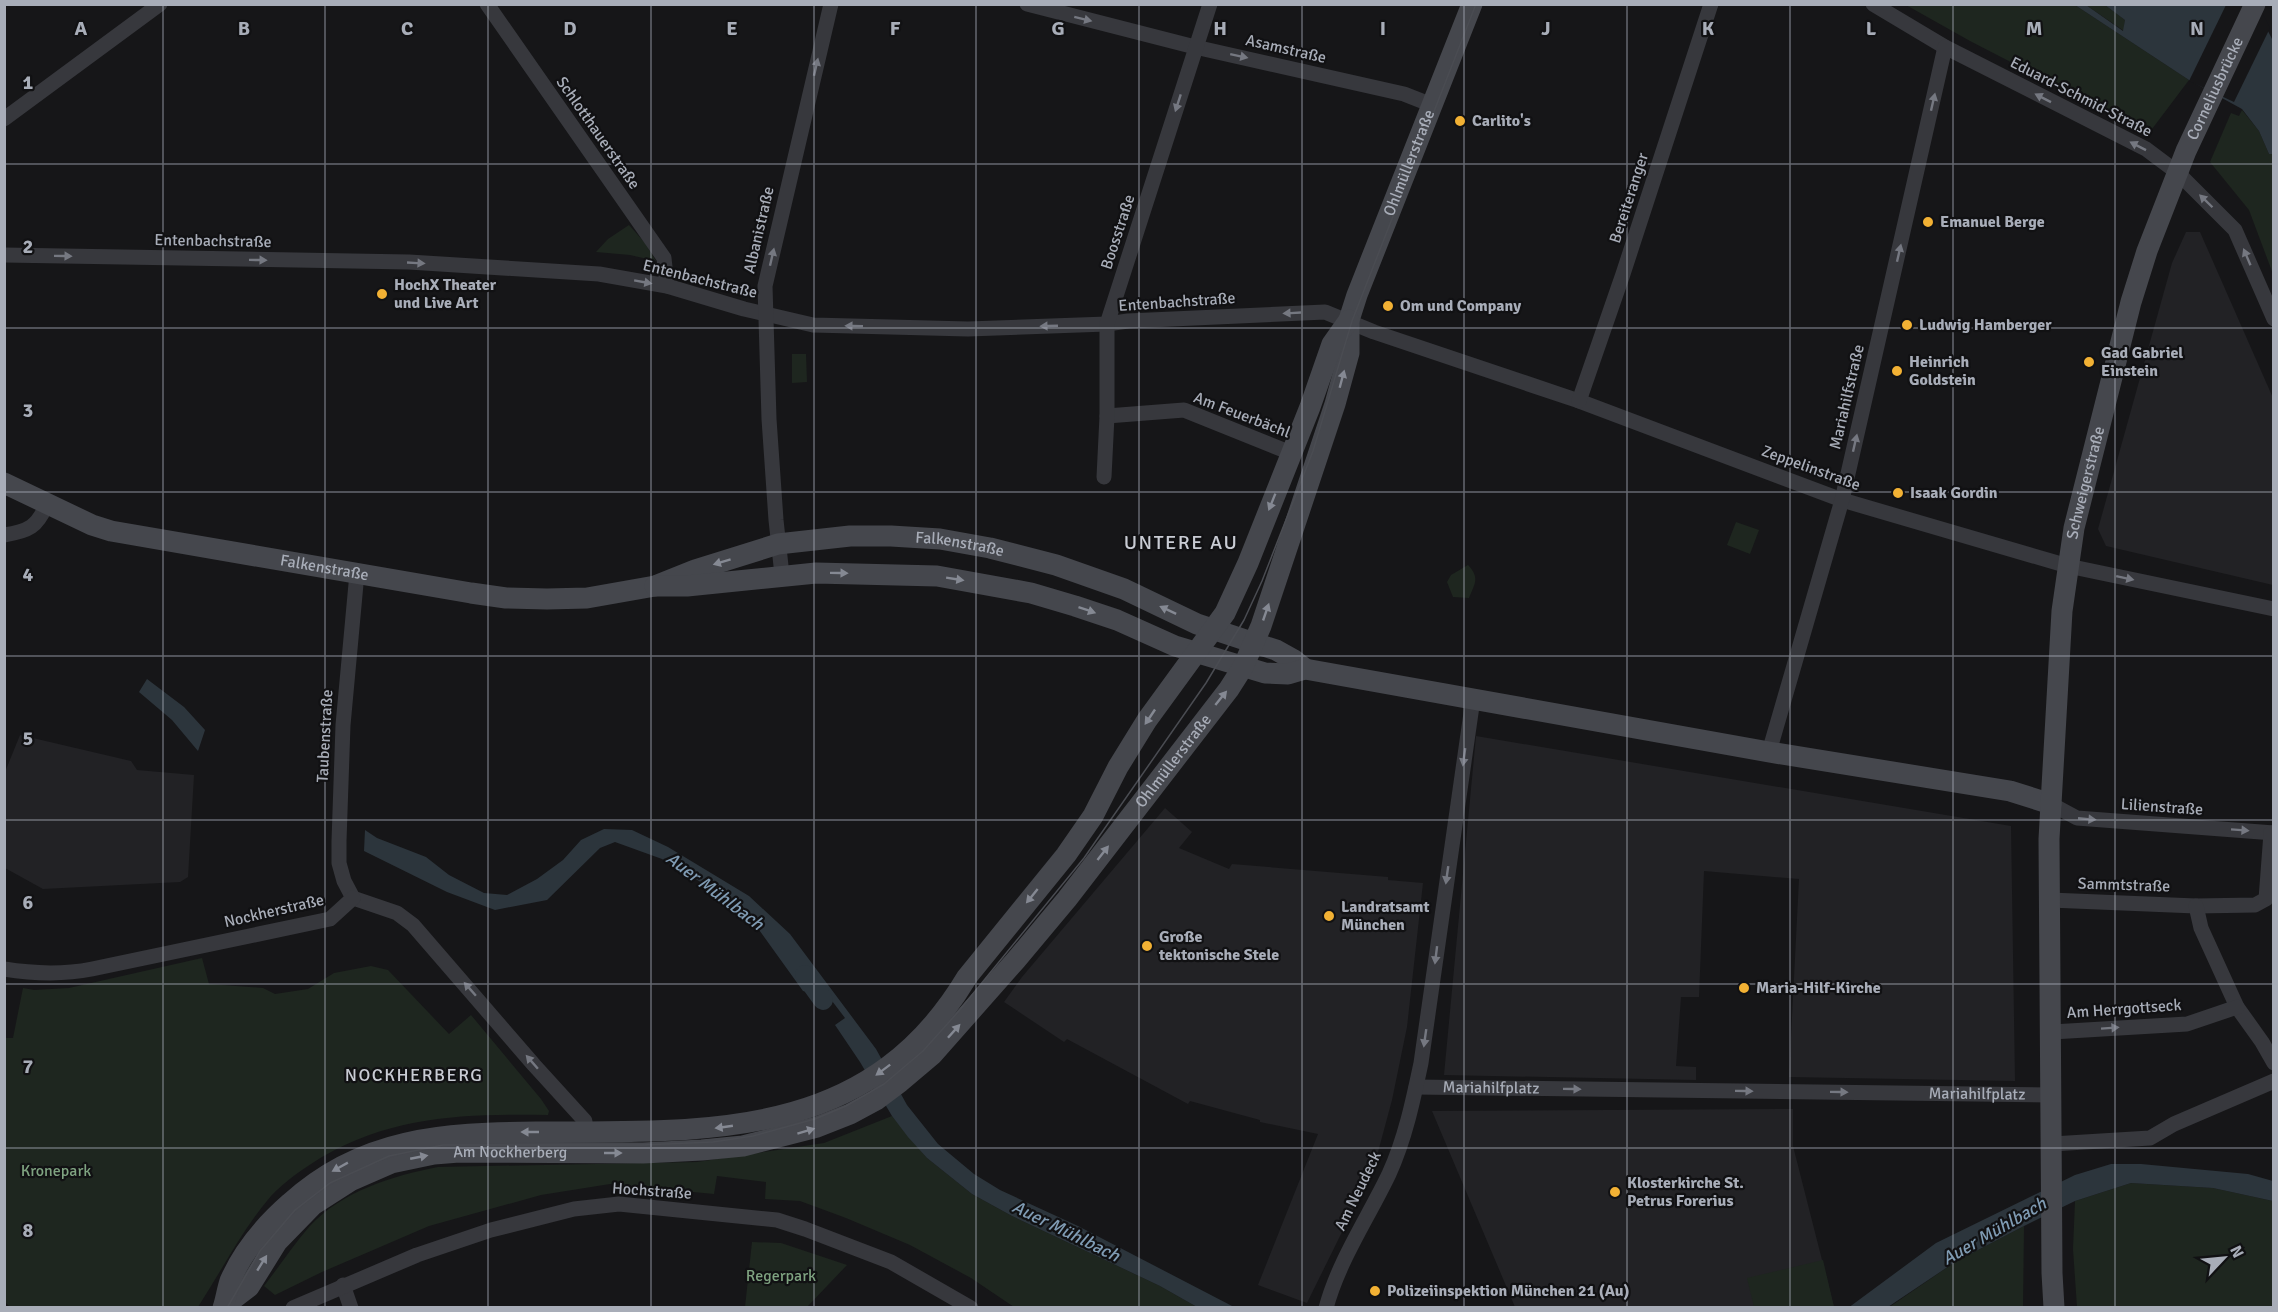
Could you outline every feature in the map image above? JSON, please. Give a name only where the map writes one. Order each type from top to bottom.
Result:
[{"type":"street","points":[[4,119],[160,4]]},
{"type":"street","name":"Schlotthauerstraße","points":[[487,4],[664,258],[667,286]]},
{"type":"street","name":"Albanistraße","points":[[782,575],[769,419],[765,286],[831,4]]},
{"type":"street","name":"Asamstraße","points":[[1027,4],[1195,47],[1404,94],[1432,105]]},
{"type":"street","name":"Boosstraße","points":[[1104,477],[1107,416],[1107,324],[1210,4]]},
{"type":"street","name":"Ohlmüllerstraße","points":[[822,1103],[854,1089],[884,1070],[907,1050],[953,999],[967,977],[1066,855],[1093,816],[1118,767],[1147,720],[1225,613],[1310,407],[1332,344],[1349,320],[1472,4]]},
{"type":"street","name":"Bereiteranger","points":[[1579,401],[1711,4]]},
{"type":"street","name":"Eduard-Schmid-Straße","points":[[1873,4],[1946,47],[2146,149],[2178,173],[2235,230],[2274,319]]},
{"type":"street","name":"Corneliusbrücke","points":[[2178,173],[2254,4]]},
{"type":"street","name":"Mariahilfstraße","points":[[1769,752],[1842,500],[1946,47]]},
{"type":"street","name":"Schweigerstraße","points":[[2051,804],[2056,705],[2068,566],[2074,528],[2131,302],[2147,251],[2178,173]]},
{"type":"street","name":"Entenbachstraße","points":[[4,255],[409,262],[599,274],[667,286],[765,315],[813,325],[968,329],[1325,312],[1349,320]]},
{"type":"street","name":"Ohlmüllerstraße","points":[[850,1114],[889,1091],[932,1055],[1009,968],[1067,899],[1229,689],[1243,667],[1268,609],[1335,404],[1348,353],[1349,320]]},
{"type":"street","name":"Zeppelinstraße","points":[[1349,320],[1374,332],[1579,401],[1842,500],[2068,566],[2274,609]]},
{"type":"street","name":"Am Feuerbächl","points":[[1107,416],[1184,410],[1291,453]]},
{"type":"street","name":"Falkenstraße","points":[[4,483],[92,525],[111,531],[506,598],[587,598],[655,586],[687,586],[782,575],[841,572],[937,576],[1032,593],[1117,620],[1175,646],[1196,652]]},
{"type":"street","points":[[4,535],[24,532],[34,526],[47,504]]},
{"type":"street","name":"Falkenstraße","points":[[655,586],[695,570],[778,544],[850,536],[940,539],[990,548],[1056,565],[1124,589],[1213,630],[1253,644]]},
{"type":"street","name":"Taubenstraße","points":[[353,898],[344,881],[339,863],[339,841],[344,714],[357,573]]},
{"type":"street","points":[[1253,644],[1276,650],[1305,669],[1374,683],[1769,752],[2010,791],[2051,804],[2049,839],[2054,1308]]},
{"type":"street","points":[[1196,652],[1265,673],[1288,674],[1305,669]]},
{"type":"street","points":[[1416,1087],[1473,699]]},
{"type":"street","name":"Lilienstraße","points":[[2051,804],[2077,818],[2272,833]]},
{"type":"street","name":"Sammtstraße","points":[[2050,900],[2196,906],[2255,905],[2266,899],[2272,833]]},
{"type":"street","points":[[353,898],[397,913],[406,919],[585,1121],[585,1132]]},
{"type":"street","name":"Nockherstraße","points":[[4,969],[44,974],[67,974],[103,967],[330,919],[353,898]]},
{"type":"street","points":[[2196,906],[2201,928],[2236,1007],[2262,1042],[2274,1063]]},
{"type":"street","name":"Am Herrgottseck","points":[[2052,1032],[2187,1024],[2236,1007]]},
{"type":"street","points":[[2052,1151],[2150,1138],[2174,1124],[2274,1081]]},
{"type":"street","name":"Mariahilfplatz","points":[[1416,1087],[2052,1095]]},
{"type":"street","name":"Am Neudeck","points":[[1326,1308],[1330,1292],[1351,1246],[1389,1172],[1405,1131],[1416,1087]]},
{"type":"street","name":"Am Nockherberg","points":[[225,1307],[229,1283],[237,1268],[255,1241],[276,1216],[314,1183],[356,1159],[386,1147],[434,1136],[483,1132],[712,1128],[763,1121],[822,1103]]},
{"type":"street","name":"Am Nockherberg","points":[[225,1307],[249,1287],[277,1242],[313,1205],[343,1185],[391,1163],[434,1154],[459,1152],[643,1153],[714,1150],[784,1137],[850,1114]]},
{"type":"street","name":"Hochstraße","points":[[293,1308],[417,1255],[522,1221],[574,1209],[620,1204],[777,1220],[891,1262],[971,1308]]},
{"type":"street","points":[[343,1285],[351,1308]]},
{"type":"shaded area","points":[[2186,232],[2200,232],[2273,398],[2273,585],[2106,546],[2098,529],[2172,263]]},
{"type":"shaded area","points":[[20,735],[131,761],[137,770],[194,775],[188,877],[180,882],[43,889],[5,868],[5,772]]},
{"type":"shaded area","points":[[1476,736],[2011,826],[2015,1081],[1789,1077],[1799,879],[1704,871],[1699,997],[1681,997],[1676,1066],[1696,1067],[1696,1080],[1444,1075]]},
{"type":"shaded area","name":"Landratsamt München","points":[[1165,808],[1192,832],[1179,848],[1229,869],[1232,864],[1388,877],[1388,880],[1423,883],[1407,1027],[1392,1100],[1374,1167],[1307,1303],[1258,1285],[1318,1134],[1260,1122],[1260,1120],[1190,1101],[1188,1104],[1067,1039],[1064,1042],[1004,1002],[1022,977]]},
{"type":"shaded area","points":[[1793,1109],[1793,1146],[1834,1307],[1515,1307],[1432,1111]]},
{"type":"green space","points":[[1906,5],[2075,5],[2189,80],[2149,133],[1970,41]]},
{"type":"green space","points":[[2086,5],[2105,5],[2125,20],[2124,31]]},
{"type":"green space","points":[[2242,110],[2259,131],[2269,154],[2273,154],[2273,274],[2249,210],[2210,162],[2231,113],[2239,116]]},
{"type":"green space","points":[[629,225],[645,243],[656,261],[630,255],[596,252],[608,239]]},
{"type":"green space","points":[[792,354],[806,354],[807,382],[792,383]]},
{"type":"green space","points":[[1736,522],[1759,530],[1750,554],[1727,545]]},
{"type":"green space","points":[[1468,565],[1475,577],[1469,598],[1453,597],[1447,582],[1451,575]]},
{"type":"green space","name":"Kronepark","points":[[202,958],[209,984],[263,988],[275,994],[308,989],[334,973],[371,966],[388,970],[449,1034],[471,1015],[541,1099],[549,1111],[548,1115],[460,1117],[404,1125],[349,1143],[322,1157],[295,1175],[271,1196],[241,1236],[198,1307],[10,1307],[4,1301],[4,1038],[13,1038],[23,988],[34,990],[69,988]]},
{"type":"green space","points":[[892,1116],[927,1158],[972,1194],[1012,1216],[1160,1286],[1197,1307],[1014,1307],[971,1278],[910,1245],[800,1201],[765,1199],[766,1182],[717,1176],[714,1194],[610,1184],[541,1195],[429,1226],[275,1295],[264,1286],[303,1234],[322,1214],[352,1195],[403,1175],[438,1167],[697,1162],[824,1143]]},
{"type":"green space","points":[[2131,1183],[2213,1188],[2273,1201],[2273,1307],[2077,1307],[2073,1249],[2075,1201]]},
{"type":"green space","points":[[2024,1226],[2023,1307],[1888,1308],[1955,1262]]},
{"type":"green space","name":"Regerpark","points":[[752,1242],[781,1243],[847,1265],[807,1307],[745,1307]]},
{"type":"green space","points":[[1823,1260],[1834,1307],[1754,1307],[1747,1278]]},
{"type":"water","points":[[2075,5],[2086,5],[2123,31],[2125,20],[2105,5],[2255,5],[2273,41],[2273,154],[2269,154],[2259,131],[2242,109],[2189,80]]},
{"type":"water","points":[[147,679],[184,707],[205,730],[198,751],[172,720],[139,692]]},
{"type":"water","points":[[604,829],[632,830],[668,847],[749,896],[790,934],[876,1049],[907,1105],[938,1144],[974,1174],[1000,1190],[1078,1226],[1234,1307],[1197,1307],[1160,1286],[1012,1216],[972,1194],[927,1158],[892,1116],[835,1025],[845,1018],[829,997],[803,991],[749,916],[709,887],[662,859],[615,842],[600,848],[547,900],[495,910],[447,892],[364,851],[365,830],[377,838],[426,857],[449,875],[484,893],[507,895],[537,879],[563,860],[581,840]]},
{"type":"water","points":[[2111,1164],[2141,1164],[2248,1174],[2273,1181],[2273,1201],[2213,1188],[2131,1183],[2075,1201],[2024,1226],[1955,1262],[1888,1307],[1848,1308],[1936,1243],[2075,1175]]},
{"type":"pier","points":[[2258,4],[2270,28],[2234,102],[2189,81],[2226,5]]},
{"type":"waterway","name":"Auer Mühlbach","points":[[805,975],[823,1000]]},
{"type":"tram line","points":[[227,1308],[260,1251],[295,1210],[330,1183],[389,1156],[443,1145],[642,1145],[713,1142],[753,1136],[815,1119],[846,1106],[884,1084],[923,1051],[958,1012],[1084,858],[1206,683],[1244,620],[1262,581],[1313,451],[1352,321],[1476,4]]},
{"type":"place","name":"Carlito's","points":[[1460,121]]},
{"type":"place","name":"Emanuel Berge","points":[[1928,222]]},
{"type":"place","name":"HochX Theater und Live Art","points":[[382,294]]},
{"type":"place","name":"Om und Company","points":[[1388,306]]},
{"type":"place","name":"Ludwig Hamberger","points":[[1907,325]]},
{"type":"place","name":"Gad Gabriel Einstein","points":[[2089,362]]},
{"type":"place","name":"Heinrich Goldstein","points":[[1897,371]]},
{"type":"place","name":"Isaak Gordin","points":[[1898,493]]},
{"type":"place","name":"Landratsamt München","points":[[1329,916]]},
{"type":"place","name":"Große tektonische Stele","points":[[1147,946]]},
{"type":"place","name":"Maria-Hilf-Kirche","points":[[1744,988]]},
{"type":"place","name":"Klosterkirche St. Petrus Forerius","points":[[1615,1192]]},
{"type":"place","name":"Polizeiinspektion München 21 (Au)","points":[[1375,1291]]},
{"type":"district","name":"UNTERE AU","points":[[1181,542]]},
{"type":"district","name":"NOCKHERBERG","points":[[414,1075]]}]
